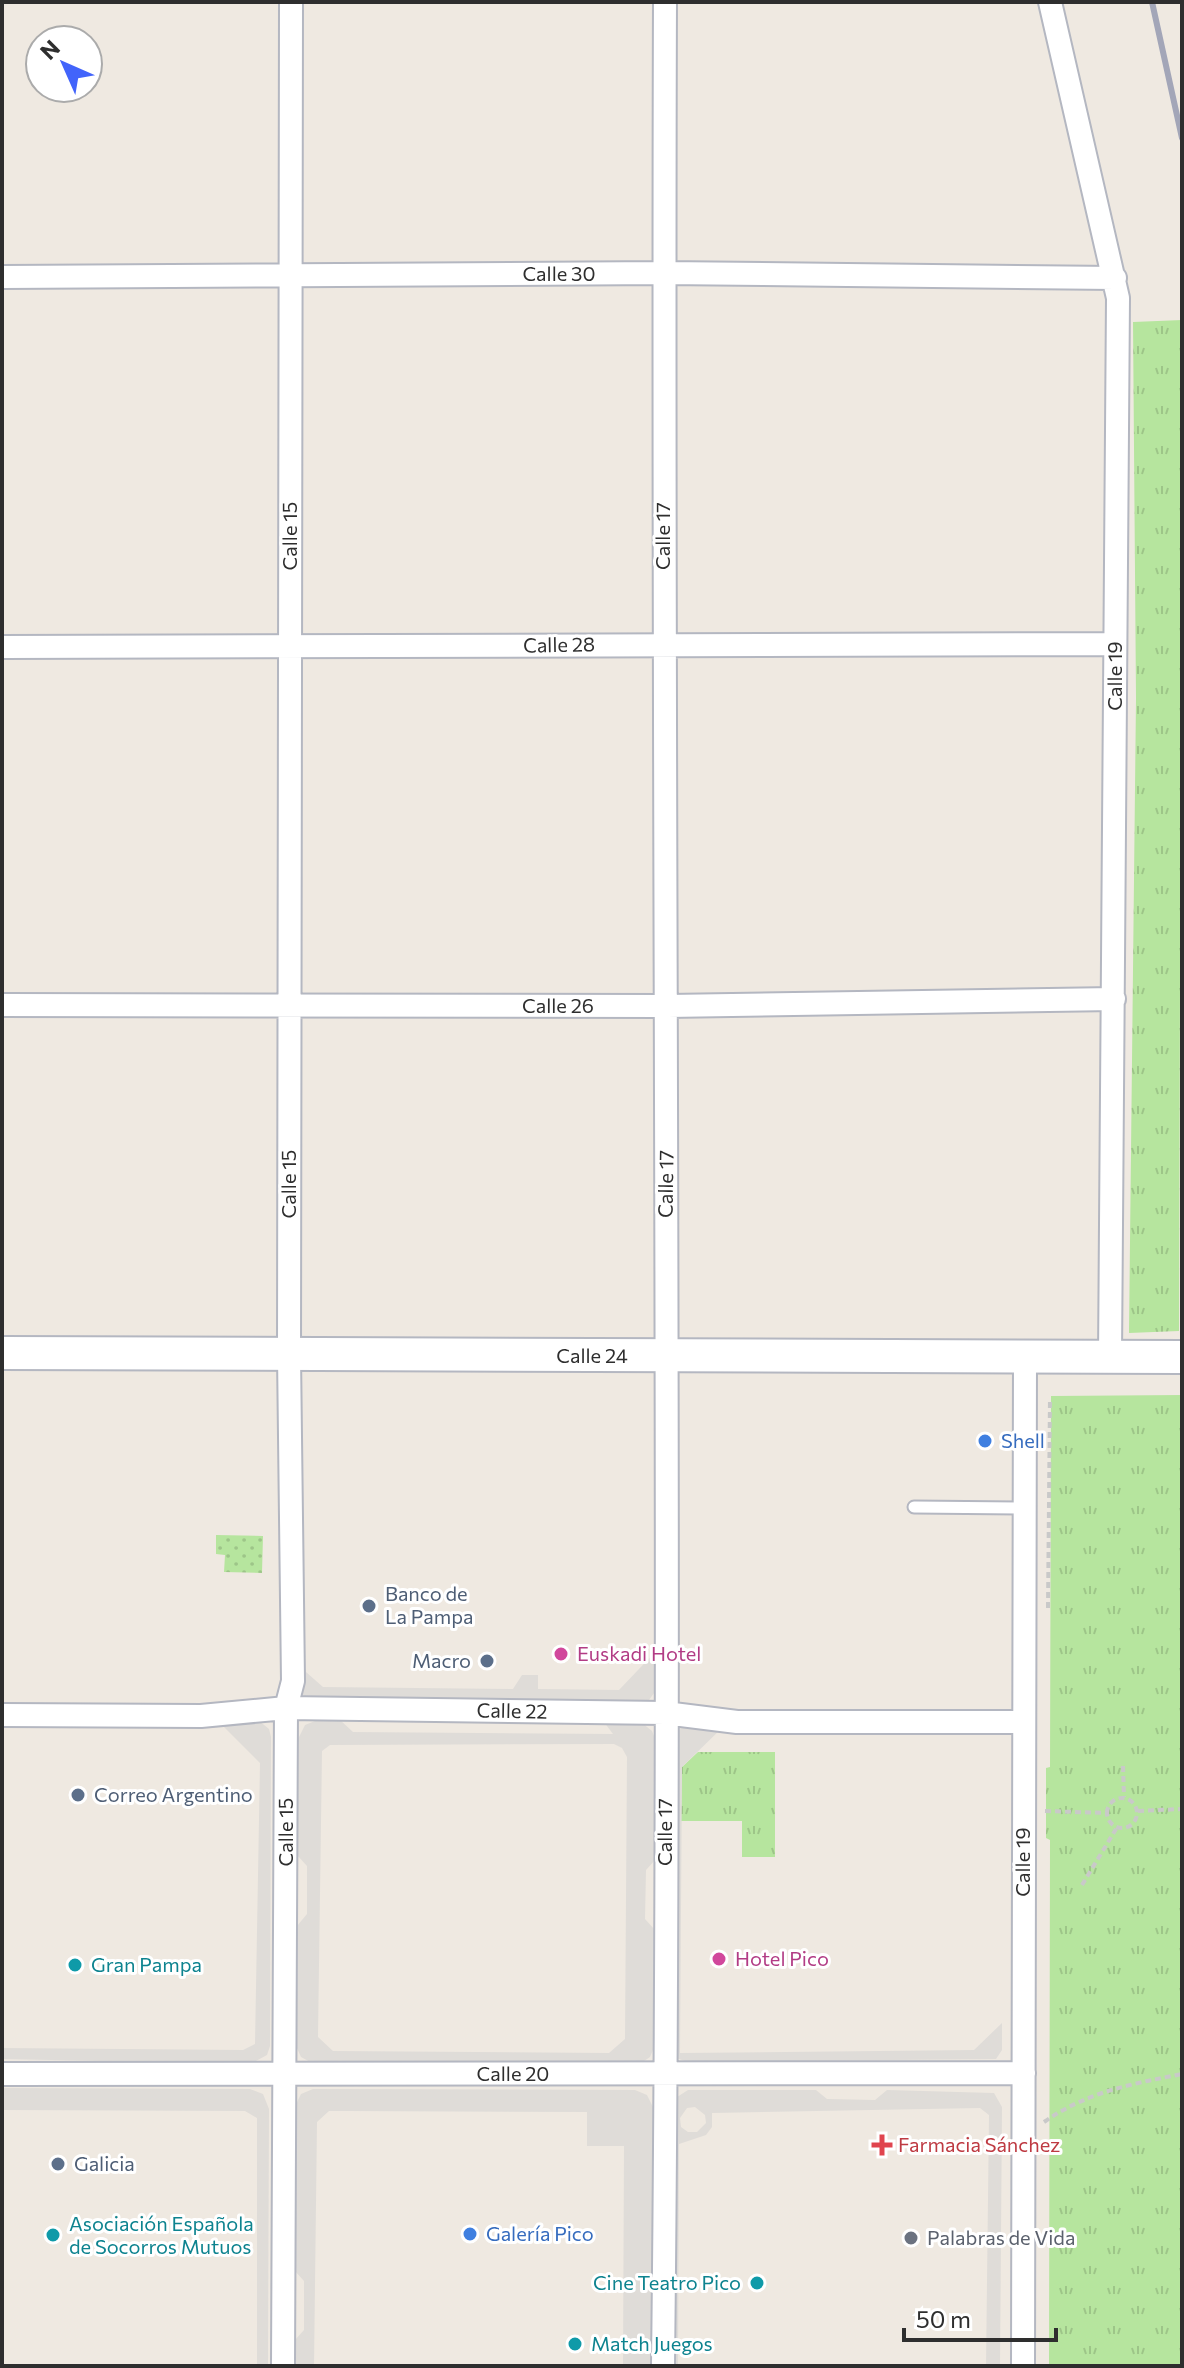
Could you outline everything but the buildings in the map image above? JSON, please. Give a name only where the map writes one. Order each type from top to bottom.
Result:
[{"type":"street","name":"Calle 15","points":[[283,2366],[286,1708],[293,1681],[289,1355],[291,2]]},
{"type":"street","name":"Calle 17","points":[[663,2366],[666,2074],[664,1357],[668,1006],[663,644],[665,2]]},
{"type":"street","name":"Calle 19","points":[[1050,2],[1115,278],[1118,313],[1110,1357]]},
{"type":"street","name":"Calle 30","points":[[2,277],[664,273],[1115,278]]},
{"type":"street","name":"Calle 28","points":[[2,647],[290,649],[663,644],[1115,644]]},
{"type":"street","name":"Calle 26","points":[[2,1005],[668,1006],[1114,999]]},
{"type":"street","name":"Calle 24","points":[[2,1353],[1182,1357]]},
{"type":"street","name":"Calle 19","points":[[1023,2366],[1026,2123],[1023,1810],[1025,1358]]},
{"type":"street","name":"Calle 22","points":[[2,1715],[201,1716],[286,1708],[665,1713],[737,1722],[1023,1722]]},
{"type":"street","name":"Calle 20","points":[[2,2074],[1024,2073]]},
{"type":"lane","points":[[914,1507],[1024,1508]]},
{"type":"path","points":[[1123,1766],[1124,1797]]},
{"type":"path","points":[[1107,1813],[1113,1802],[1124,1797],[1133,1800],[1138,1811]]},
{"type":"path","points":[[1138,1811],[1182,1809]]},
{"type":"path","points":[[1023,1810],[1107,1813]]},
{"type":"path","points":[[1082,1885],[1116,1828],[1128,1826],[1138,1811]]},
{"type":"path","points":[[1107,1813],[1116,1828]]},
{"type":"path","points":[[1026,2123],[1043,2122],[1078,2100],[1103,2090],[1182,2074]]},
{"type":"green space","points":[[1182,320],[1179,1331],[1129,1333],[1136,698],[1133,322]]},
{"type":"green space","points":[[1182,1395],[1182,2366],[1049,2366],[1050,1840],[1046,1838],[1046,1768],[1050,1767],[1051,1396]]},
{"type":"green space","points":[[216,1535],[263,1536],[262,1573],[224,1572],[225,1555],[216,1554]]},
{"type":"green space","points":[[698,1752],[775,1752],[775,1857],[742,1857],[742,1821],[681,1821],[682,1767]]},
{"type":"shaded area","points":[[658,1649],[657,1689],[646,1704],[306,1699],[298,1688],[298,1665],[323,1687],[513,1689],[522,1675],[538,1675],[538,1689],[619,1690]]},
{"type":"shaded area","points":[[216,1719],[258,1720],[269,1729],[271,1737],[270,2046],[267,2055],[250,2064],[2,2059],[2,2048],[243,2050],[255,2044],[260,1763]]},
{"type":"shaded area","points":[[320,1719],[339,1719],[353,1732],[613,1734],[604,1722],[642,1723],[652,1731],[657,1744],[655,1860],[646,1870],[645,1919],[655,1930],[655,2045],[650,2057],[641,2063],[314,2064],[301,2057],[296,2046],[297,1926],[307,1914],[307,1866],[297,1855],[298,1739],[305,1725]],"holes":[[[614,1744],[622,1748],[627,1757],[625,2039],[609,2053],[333,2051],[318,2037],[322,1751],[330,1745]]]},
{"type":"shaded area","points":[[727,1723],[682,1767],[680,2053],[974,2050],[1002,2023],[1002,2050],[996,2059],[688,2062],[676,2058],[676,1733],[686,1724]]},
{"type":"shaded area","points":[[2,2088],[250,2089],[263,2094],[269,2109],[268,2366],[257,2366],[257,2118],[245,2111],[2,2110]]},
{"type":"shaded area","points":[[313,2089],[635,2090],[647,2095],[654,2109],[652,2366],[623,2366],[624,2146],[587,2146],[587,2112],[329,2111],[317,2122],[314,2366],[294,2366],[294,2341],[304,2330],[304,2281],[295,2271],[295,2106],[301,2094]]},
{"type":"shaded area","points":[[688,2090],[816,2090],[827,2099],[875,2100],[887,2090],[994,2093],[1002,2107],[1000,2366],[986,2366],[989,2115],[980,2108],[712,2113],[712,2127],[706,2135],[679,2144],[678,2366],[671,2366],[674,2099]],"holes":[[[695,2107],[705,2115],[706,2123],[697,2132],[688,2132],[681,2127],[680,2118],[687,2108]]]},
{"type":"railway","points":[[1152,2],[1182,138]]},
{"type":"place","name":"Shell","points":[[985,1441]]},
{"type":"place","name":"Banco de La Pampa","points":[[369,1606]]},
{"type":"place","name":"Euskadi Hotel","points":[[561,1654]]},
{"type":"place","name":"Macro","points":[[487,1661]]},
{"type":"place","name":"Correo Argentino","points":[[78,1795]]},
{"type":"place","name":"Hotel Pico","points":[[719,1959]]},
{"type":"place","name":"Gran Pampa","points":[[75,1965]]},
{"type":"place","name":"Farmacia Sánchez","points":[[882,2145]]},
{"type":"place","name":"Galicia","points":[[58,2164]]},
{"type":"place","name":"Galería Pico","points":[[470,2234]]},
{"type":"place","name":"Asociación Española de Socorros Mutuos","points":[[53,2235]]},
{"type":"place","name":"Palabras de Vida","points":[[911,2238]]},
{"type":"place","name":"Cine Teatro Pico","points":[[757,2283]]},
{"type":"place","name":"Match Juegos","points":[[575,2344]]}]
